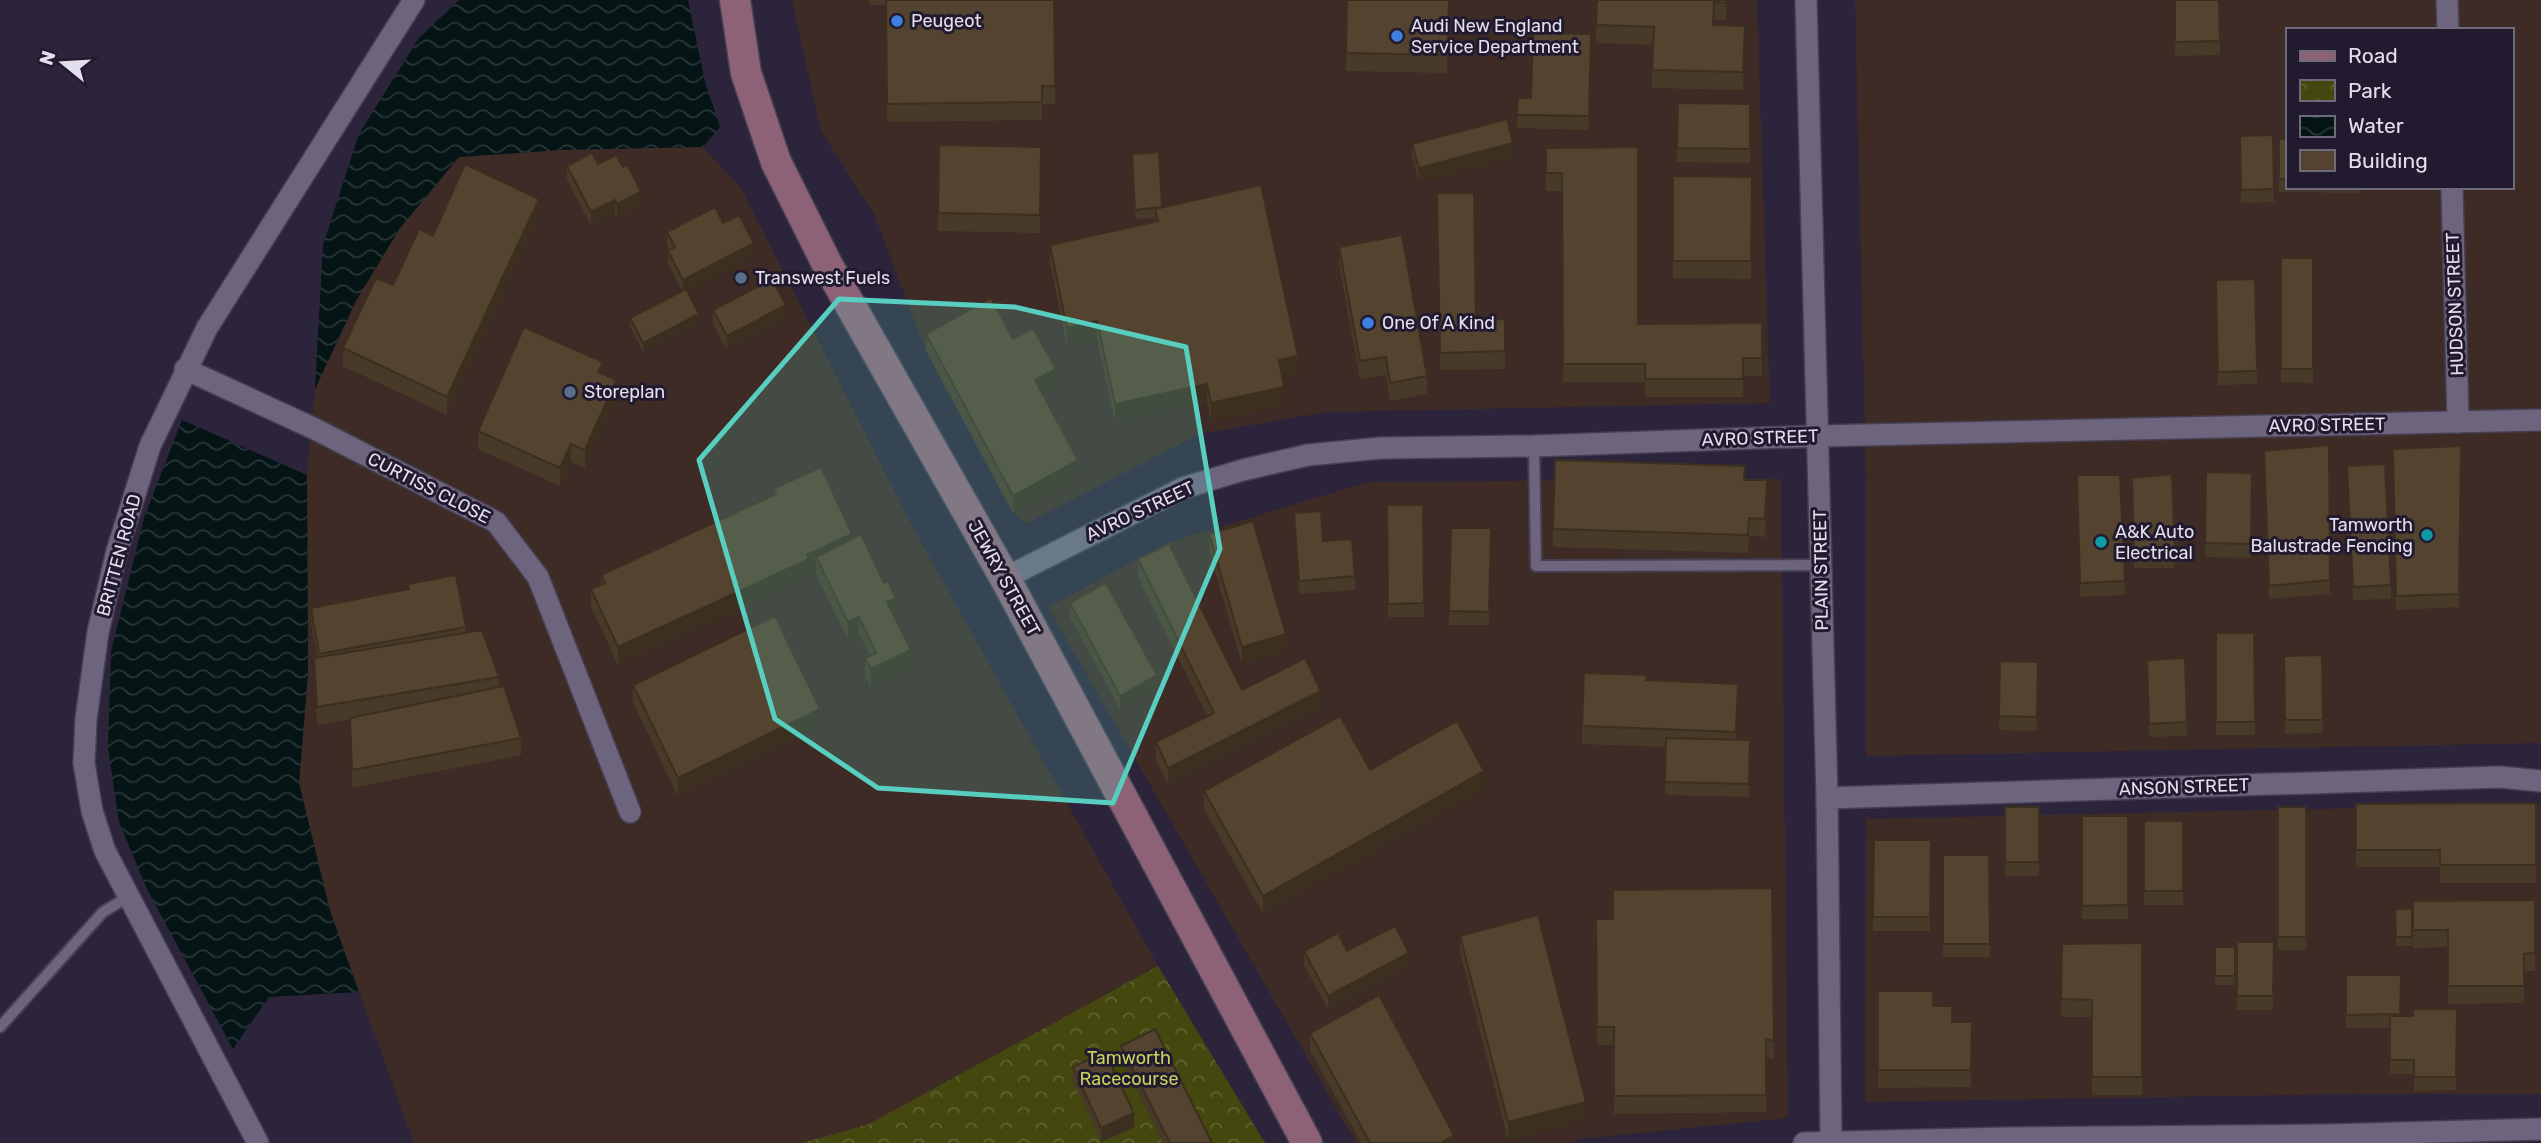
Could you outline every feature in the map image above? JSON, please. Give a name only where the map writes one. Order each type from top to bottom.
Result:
[{"type":"main road","name":"JEWRY STREET","points":[[735,0],[746,73],[776,162],[827,264],[1005,578],[1307,1143]]},
{"type":"street","name":"BRITTEN ROAD","points":[[258,1143],[105,851],[92,811],[84,763],[86,719],[98,632],[117,551],[150,446],[185,369],[265,233],[414,0]]},
{"type":"street","name":"PLAIN STREET","points":[[1806,0],[1827,798],[1831,1141]]},
{"type":"street","points":[[2447,0],[2448,28]]},
{"type":"street","name":"HUDSON STREET","points":[[2452,189],[2458,422]]},
{"type":"street","name":"CURTISS CLOSE","points":[[185,369],[377,460],[496,522],[538,577],[630,812]]},
{"type":"street","name":"AVRO STREET","points":[[1005,578],[1183,488],[1308,455],[1381,448],[2541,420]]},
{"type":"street","name":"ANSON STREET","points":[[1827,798],[2500,777],[2541,781]]},
{"type":"street","points":[[1804,1143],[2329,1139],[2541,1129]]},
{"type":"lane","points":[[1534,446],[1536,566],[1821,565]]},
{"type":"lane","points":[[0,1027],[103,912],[128,898]]},
{"type":"highlighted area","points":[[839,299],[1015,307],[1186,347],[1220,549],[1113,803],[878,788],[775,719],[699,460]]},
{"type":"shaded area","points":[[792,0],[1757,0],[1770,403],[1327,412],[1200,434],[1027,523],[1013,513],[926,351],[874,214],[821,131]]},
{"type":"shaded area","points":[[1855,0],[2541,0],[2541,743],[1866,756],[1866,478]]},
{"type":"shaded area","points":[[703,147],[741,188],[913,528],[1158,966],[869,1124],[802,1143],[414,1143],[330,911],[299,783],[308,674],[307,475],[315,389],[361,290],[400,228],[459,157],[561,150]]},
{"type":"shaded area","points":[[1781,479],[1788,1118],[1580,1139],[1570,1143],[1356,1143],[1048,607],[1167,543],[1368,482]]},
{"type":"shaded area","points":[[2541,804],[2541,1094],[2356,1094],[1865,1102],[1866,819]]},
{"type":"green space","name":"Tamworth Racecourse","points":[[1158,966],[1265,1143],[802,1143],[869,1124]]},
{"type":"water","points":[[459,0],[688,0],[705,82],[720,127],[703,147],[561,150],[459,157],[400,228],[356,301],[315,389],[323,245],[359,134],[419,38]]},
{"type":"water","points":[[182,420],[307,475],[308,674],[299,783],[330,911],[359,992],[269,997],[233,1049],[147,889],[119,822],[108,748],[111,652],[144,518]]},
{"type":"building","points":[[886,0],[1054,0],[1055,86],[1042,86],[1042,102],[887,104]]},
{"type":"building","name":"Audi New England Service Department","points":[[1347,0],[1449,0],[1447,55],[1346,53]]},
{"type":"building","points":[[1597,0],[1726,0],[1726,3],[1714,2],[1713,25],[1745,26],[1743,72],[1652,70],[1654,27],[1596,25]]},
{"type":"building","points":[[2175,0],[2219,0],[2220,41],[2175,42]]},
{"type":"building","points":[[1533,33],[1591,34],[1589,116],[1517,115],[1518,98],[1531,98]]},
{"type":"building","points":[[1678,103],[1750,104],[1750,149],[1677,148]]},
{"type":"building","points":[[1507,119],[1513,143],[1419,168],[1412,144]]},
{"type":"building","points":[[2273,135],[2274,189],[2241,190],[2240,136]]},
{"type":"building","points":[[2279,139],[2286,139],[2286,179],[2279,179]]},
{"type":"building","points":[[939,145],[1041,147],[1040,215],[938,213]]},
{"type":"building","points":[[1638,147],[1638,324],[1762,323],[1762,358],[1743,358],[1743,379],[1645,379],[1645,364],[1563,364],[1562,173],[1546,173],[1546,148]]},
{"type":"building","points":[[1159,152],[1162,207],[1135,210],[1132,154]]},
{"type":"building","points":[[592,153],[598,164],[616,155],[623,167],[628,165],[641,192],[617,204],[615,200],[591,212],[567,166]]},
{"type":"building","points":[[465,164],[539,199],[447,397],[343,348],[376,278],[393,285],[419,229],[433,236]]},
{"type":"building","points":[[1673,176],[1752,177],[1751,261],[1673,261]]},
{"type":"building","points":[[1261,185],[1298,356],[1279,360],[1284,387],[1211,403],[1207,384],[1115,404],[1097,321],[1067,328],[1050,245],[1158,221],[1155,209]]},
{"type":"building","points":[[1437,193],[1474,193],[1476,320],[1505,319],[1505,351],[1440,353]]},
{"type":"building","points":[[715,207],[723,223],[739,215],[754,243],[683,280],[668,251],[675,247],[667,232]]},
{"type":"building","points":[[1402,235],[1427,376],[1390,383],[1386,357],[1360,361],[1339,247]]},
{"type":"building","points":[[2281,258],[2313,258],[2313,369],[2281,369]]},
{"type":"building","points":[[772,279],[786,305],[727,336],[713,310]]},
{"type":"building","points":[[2255,279],[2257,371],[2218,372],[2216,280]]},
{"type":"building","points":[[686,289],[699,314],[643,343],[630,318]]},
{"type":"building","points":[[991,298],[1013,339],[1033,328],[1056,369],[1035,380],[1078,460],[1013,496],[926,334]]},
{"type":"building","points":[[524,327],[603,362],[598,372],[616,380],[585,450],[571,444],[560,468],[478,431]]},
{"type":"building","points":[[2329,445],[2330,580],[2269,586],[2264,451]]},
{"type":"building","name":"Tamworth Balustrade Fencing","points":[[2461,446],[2459,594],[2396,596],[2393,449]]},
{"type":"building","points":[[1555,460],[1745,466],[1744,480],[1767,480],[1765,519],[1749,518],[1748,535],[1553,529]]},
{"type":"building","points":[[2385,464],[2391,585],[2353,587],[2347,466]]},
{"type":"building","points":[[821,467],[852,534],[807,555],[809,559],[618,647],[591,589],[605,583],[601,575],[776,494],[773,489]]},
{"type":"building","points":[[2206,472],[2252,473],[2251,544],[2205,543]]},
{"type":"building","points":[[2172,474],[2175,554],[2134,555],[2132,478]]},
{"type":"building","name":"A&K Auto Electrical","points":[[2077,475],[2120,475],[2125,581],[2080,583]]},
{"type":"building","points":[[1387,505],[1423,505],[1424,603],[1388,604]]},
{"type":"building","points":[[1321,511],[1323,541],[1352,539],[1355,576],[1299,581],[1294,513]]},
{"type":"building","points":[[1253,521],[1286,634],[1242,647],[1209,534]]},
{"type":"building","points":[[1451,528],[1491,528],[1489,612],[1449,611]]},
{"type":"building","points":[[861,534],[884,583],[888,581],[896,598],[887,602],[911,650],[871,669],[865,658],[876,653],[859,617],[848,622],[816,557]]},
{"type":"building","points":[[1169,544],[1242,690],[1305,658],[1321,691],[1168,768],[1156,742],[1214,713],[1138,559]]},
{"type":"building","points":[[456,575],[466,627],[319,654],[311,608],[409,589],[408,584]]},
{"type":"building","points":[[1106,583],[1157,675],[1120,696],[1070,603]]},
{"type":"building","points":[[775,616],[820,709],[678,778],[633,685]]},
{"type":"building","points":[[482,630],[499,677],[317,707],[314,658]]},
{"type":"building","points":[[2216,633],[2254,633],[2255,722],[2216,722]]},
{"type":"building","points":[[2322,655],[2323,720],[2285,720],[2284,656]]},
{"type":"building","points":[[2185,658],[2187,722],[2149,724],[2147,660]]},
{"type":"building","points":[[2000,661],[2038,662],[2037,717],[1999,716]]},
{"type":"building","points":[[1584,673],[1647,675],[1646,680],[1738,684],[1736,732],[1582,726]]},
{"type":"building","points":[[504,686],[521,738],[352,770],[350,718]]},
{"type":"building","points":[[1340,716],[1370,770],[1457,721],[1484,771],[1263,896],[1204,791]]},
{"type":"building","points":[[1666,738],[1750,740],[1749,784],[1665,782]]},
{"type":"building","points":[[2536,803],[2536,865],[2440,865],[2440,850],[2356,850],[2356,804]]},
{"type":"building","points":[[2005,807],[2039,807],[2039,862],[2005,862]]},
{"type":"building","points":[[2278,807],[2306,807],[2306,937],[2278,937]]},
{"type":"building","points":[[2082,816],[2128,816],[2128,905],[2082,906]]},
{"type":"building","points":[[2144,821],[2183,821],[2183,891],[2144,891]]},
{"type":"building","points":[[1874,840],[1931,840],[1930,917],[1873,917]]},
{"type":"building","points":[[1943,855],[1989,855],[1990,944],[1943,944]]},
{"type":"building","points":[[1772,888],[1774,1041],[1766,1039],[1766,1095],[1614,1096],[1614,1027],[1597,1027],[1596,919],[1613,919],[1613,890]]},
{"type":"building","points":[[2535,900],[2535,953],[2524,954],[2524,986],[2448,986],[2448,930],[2413,930],[2413,901]]},
{"type":"building","points":[[2395,909],[2412,909],[2412,937],[2396,937]]},
{"type":"building","points":[[1538,915],[1586,1102],[1508,1122],[1460,936]]},
{"type":"building","points":[[1395,926],[1409,953],[1328,996],[1304,951],[1338,933],[1347,951]]},
{"type":"building","points":[[2237,942],[2274,942],[2273,996],[2237,996]]},
{"type":"building","points":[[2142,943],[2142,1077],[2092,1077],[2092,1000],[2061,999],[2062,944]]},
{"type":"building","points":[[2215,947],[2235,947],[2235,976],[2215,976]]},
{"type":"building","points":[[2346,975],[2401,975],[2400,1014],[2346,1015]]},
{"type":"building","points":[[1878,991],[1933,991],[1933,1006],[1952,1006],[1952,1022],[1972,1022],[1971,1070],[1878,1070]]},
{"type":"building","points":[[1379,995],[1454,1135],[1441,1143],[1370,1143],[1310,1033]]},
{"type":"building","points":[[2413,1009],[2457,1009],[2456,1077],[2414,1077],[2414,1060],[2390,1060],[2390,1016],[2413,1016]]},
{"type":"building","points":[[1155,1029],[1212,1143],[1170,1143],[1121,1046]]},
{"type":"building","points":[[1105,1052],[1134,1113],[1101,1128],[1073,1067]]},
{"type":"place","name":"Peugeot","points":[[897,21]]},
{"type":"place","name":"Audi New England Service Department","points":[[1397,36]]},
{"type":"place","name":"Transwest Fuels","points":[[741,278]]},
{"type":"place","name":"One Of A Kind","points":[[1368,323]]},
{"type":"place","name":"Storeplan","points":[[570,392]]},
{"type":"place","name":"Tamworth Balustrade Fencing","points":[[2427,535]]},
{"type":"place","name":"A&K Auto Electrical","points":[[2101,542]]}]
